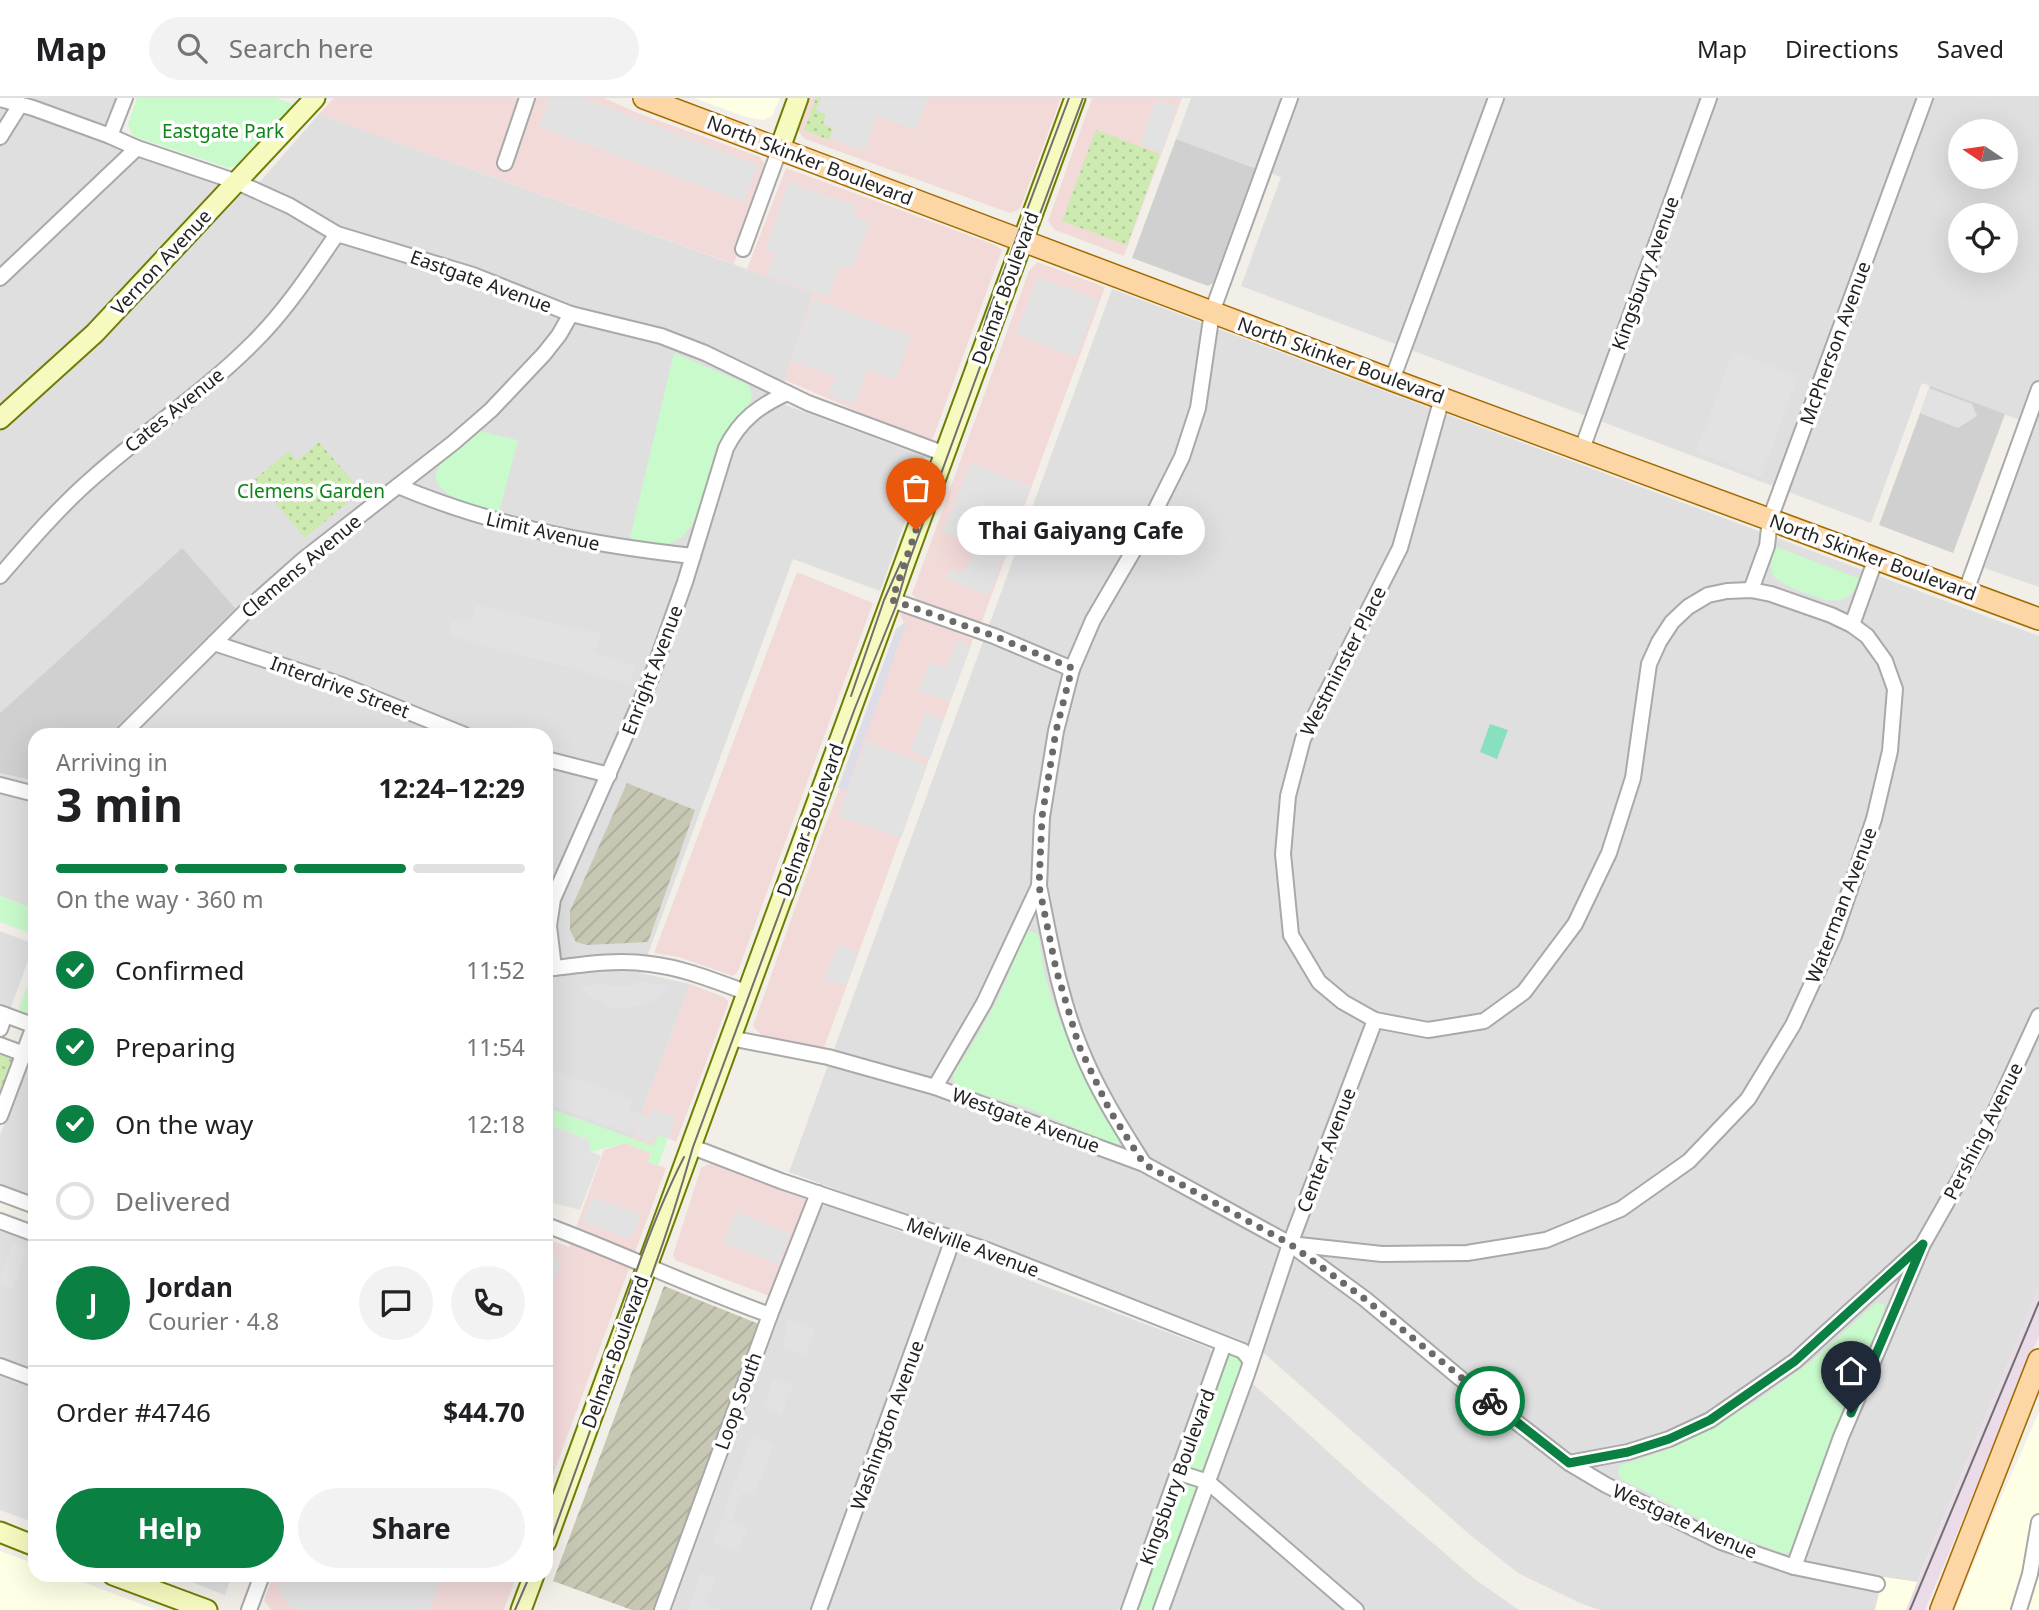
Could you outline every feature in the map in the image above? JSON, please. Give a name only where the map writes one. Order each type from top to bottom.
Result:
[{"type":"main road","name":"Vernon Avenue","points":[[0,419],[95,333],[315,98]]},
{"type":"main road","name":"North Skinker Boulevard","points":[[644,98],[1392,380],[2039,619]]},
{"type":"main road","points":[[780,148],[798,98]]},
{"type":"main road","name":"Delmar Boulevard","points":[[553,1523],[1075,98]]},
{"type":"main road","points":[[1941,1610],[2039,1360]]},
{"type":"main road","points":[[2002,1460],[2039,1386]]},
{"type":"main road","points":[[0,1532],[28,1543]]},
{"type":"main road","points":[[132,1582],[207,1610]]},
{"type":"main road","points":[[521,1610],[531,1582]]},
{"type":"street","points":[[110,136],[125,98]]},
{"type":"street","points":[[505,163],[527,98]]},
{"type":"street","points":[[1144,1164],[1110,1111],[1079,1046],[1056,969],[1039,886],[1042,817],[1056,731],[1072,668],[1093,620],[1144,531],[1182,457],[1198,408],[1212,312],[1290,98]]},
{"type":"street","points":[[1392,380],[1496,98]]},
{"type":"street","name":"Kingsbury Avenue","points":[[1582,449],[1709,98]]},
{"type":"street","name":"McPherson Avenue","points":[[1751,590],[1767,546],[1770,519],[1925,98]]},
{"type":"street","name":"Eastgate Avenue","points":[[0,99],[237,182],[290,206],[337,234],[473,275],[571,314],[661,336],[710,355],[787,393],[945,454]]},
{"type":"street","points":[[0,137],[20,104]]},
{"type":"street","points":[[0,278],[137,148]]},
{"type":"street","points":[[743,249],[780,148]]},
{"type":"street","name":"Cates Avenue","points":[[0,576],[41,529],[93,477],[205,387],[253,343],[293,298],[337,234]]},
{"type":"street","name":"Clemens Avenue","points":[[129,728],[252,605],[304,559],[491,410],[544,354],[571,314]]},
{"type":"street","points":[[1966,591],[2039,389]]},
{"type":"street","name":"Enright Avenue","points":[[553,902],[651,678],[693,556],[719,466],[733,433],[750,414],[787,393]]},
{"type":"street","name":"Westminster Place","points":[[1375,1020],[1343,1002],[1320,982],[1291,935],[1283,853],[1288,796],[1303,739],[1401,548],[1442,398]]},
{"type":"street","name":"Limit Avenue","points":[[398,486],[471,514],[555,536],[693,556]]},
{"type":"street","points":[[1852,625],[1876,558]]},
{"type":"street","points":[[1375,1020],[1428,1030],[1484,1021],[1524,992],[1575,925],[1609,853],[1633,778],[1649,664],[1659,642],[1672,622],[1688,607],[1708,595],[1751,590]]},
{"type":"street","name":"Waterman Avenue","points":[[1290,1244],[1382,1254],[1467,1253],[1546,1240],[1621,1209],[1633,1201],[1689,1161],[1748,1100],[1793,1025],[1834,936],[1874,819],[1890,751],[1895,689],[1885,661],[1867,636],[1852,625],[1801,604],[1751,590]]},
{"type":"street","points":[[892,600],[994,636],[1072,668]]},
{"type":"street","name":"Interdrive Street","points":[[214,643],[342,685],[448,728]]},
{"type":"street","points":[[553,761],[609,775]]},
{"type":"street","points":[[0,785],[28,792]]},
{"type":"street","points":[[935,1087],[985,1003],[1039,886]]},
{"type":"street","points":[[553,969],[598,963],[648,963],[701,975],[748,992]]},
{"type":"street","name":"Pershing Avenue","points":[[1794,1567],[1841,1437],[1923,1244],[1981,1142],[2039,1016]]},
{"type":"street","points":[[2,1019],[28,1025]]},
{"type":"street","name":"Center Avenue","points":[[1250,1360],[1264,1326],[1290,1244],[1375,1020]]},
{"type":"street","name":"Westgate Avenue","points":[[730,1038],[823,1056],[935,1087],[1144,1164],[1290,1244],[1365,1299],[1461,1379],[1569,1463],[1606,1485],[1721,1542],[1794,1567],[1877,1584]]},
{"type":"street","points":[[0,1045],[28,1056]]},
{"type":"street","points":[[0,1116],[28,1058]]},
{"type":"street","name":"Melville Avenue","points":[[690,1146],[987,1250],[1243,1351],[1250,1360]]},
{"type":"street","points":[[0,1193],[28,1203]]},
{"type":"street","name":"Loop South","points":[[662,1610],[770,1315],[818,1193]]},
{"type":"street","points":[[0,1221],[28,1231]]},
{"type":"street","points":[[553,1228],[770,1315]]},
{"type":"street","name":"Washington Avenue","points":[[819,1610],[953,1239]]},
{"type":"street","name":"Pershing Avenue","points":[[1569,1463],[1628,1452],[1669,1439],[1710,1420],[1795,1361],[1923,1244]]},
{"type":"street","name":"Kingsbury Boulevard","points":[[1129,1610],[1180,1474],[1224,1344]]},
{"type":"street","name":"Kingsbury Boulevard","points":[[1161,1610],[1250,1360]]},
{"type":"street","points":[[0,1366],[28,1376]]},
{"type":"street","points":[[1180,1474],[1208,1482],[1356,1610]]},
{"type":"street","points":[[2020,1610],[2031,1574],[2039,1522]]},
{"type":"street","points":[[249,1610],[259,1582]]},
{"type":"shaded area","points":[[0,98],[117,98],[102,139],[151,162],[250,193],[319,114],[813,293],[778,402],[925,457],[926,463],[880,591],[793,559],[641,973],[690,984],[632,1139],[553,1110],[553,728],[118,728],[167,677],[182,548],[0,713]]},
{"type":"shaded area","points":[[334,98],[604,98],[640,114],[760,157],[765,170],[734,264],[319,114]]},
{"type":"shaded area","points":[[549,98],[583,98],[758,165],[744,202],[539,127]]},
{"type":"shaded area","points":[[694,98],[780,98],[772,116],[763,120],[746,117]]},
{"type":"shaded area","points":[[809,98],[1061,98],[1021,206],[1010,213],[805,139],[798,131]]},
{"type":"shaded area","points":[[821,98],[928,98],[916,130],[877,116],[864,151],[830,138],[833,128],[823,124],[826,114],[816,110]]},
{"type":"shaded area","points":[[1092,98],[1182,98],[1124,256],[1055,230],[1048,221]]},
{"type":"shaded area","points":[[1191,98],[2039,98],[2039,587],[1984,568],[2035,426],[1922,383],[1871,523],[1241,286],[1281,177],[1176,139]]},
{"type":"shaded area","points":[[1156,100],[1177,107],[1161,152],[1140,144]]},
{"type":"shaded area","points":[[1176,139],[1255,168],[1213,283],[1208,286],[1132,258]]},
{"type":"shaded area","points":[[786,168],[995,245],[1002,250],[933,438],[928,439],[785,380],[813,293],[747,269]]},
{"type":"shaded area","points":[[788,182],[856,206],[853,216],[870,223],[852,269],[839,266],[828,297],[767,274],[774,254],[765,250]]},
{"type":"shaded area","points":[[1037,262],[1105,287],[981,624],[918,600],[912,594],[1029,271]]},
{"type":"shaded area","points":[[1037,277],[1098,300],[1076,357],[1016,334]]},
{"type":"shaded area","points":[[1112,289],[2039,636],[2039,1289],[1917,1582],[1884,1577],[1875,1610],[1600,1610],[1580,1603],[1518,1573],[1469,1534],[1265,1354],[1239,1339],[789,1172]]},
{"type":"shaded area","points":[[814,299],[911,336],[895,380],[868,369],[854,405],[828,395],[835,377],[791,361]]},
{"type":"shaded area","points":[[1733,352],[1798,376],[1761,477],[1696,452]]},
{"type":"shaded area","points":[[1930,386],[2005,414],[1953,553],[1879,525]]},
{"type":"shaded area","points":[[1929,388],[1972,404],[1977,416],[1958,428],[1920,413]]},
{"type":"shaded area","points":[[970,463],[1031,486],[989,595],[946,579],[951,568],[964,573],[975,545],[943,532]]},
{"type":"shaded area","points":[[182,548],[236,609],[118,728],[28,728],[28,779],[0,773],[0,713]]},
{"type":"shaded area","points":[[797,572],[873,603],[738,971],[733,976],[679,957],[654,953]]},
{"type":"shaded area","points":[[476,605],[601,634],[594,653],[635,666],[630,684],[449,636],[451,622],[471,619]]},
{"type":"shaded area","points":[[900,614],[973,639],[824,1048],[762,1036],[753,1026],[819,841],[904,624]]},
{"type":"shaded area","points":[[906,624],[846,791],[838,788],[896,629]]},
{"type":"shaded area","points":[[957,640],[971,646],[950,702],[919,691],[930,662],[946,668]]},
{"type":"shaded area","points":[[925,712],[944,719],[930,759],[910,751]]},
{"type":"shaded area","points":[[866,741],[927,765],[901,838],[838,816]]},
{"type":"shaded area","points":[[0,773],[28,779],[28,906],[0,896]]},
{"type":"shaded area","points":[[627,783],[695,810],[648,942],[587,945],[576,942],[570,930],[570,911]]},
{"type":"shaded area","points":[[0,931],[28,942],[28,960],[10,1010],[0,1006]]},
{"type":"shaded area","points":[[838,945],[858,952],[846,985],[824,981]]},
{"type":"shaded area","points":[[641,981],[669,986],[655,1000],[615,1009],[591,997],[581,987],[604,983],[610,986],[627,986]]},
{"type":"shaded area","points":[[690,984],[724,997],[728,1004],[676,1142],[668,1138],[653,1147],[632,1139]]},
{"type":"shaded area","points":[[28,1062],[28,1195],[0,1185],[0,1135]]},
{"type":"shaded area","points":[[553,1070],[633,1099],[630,1110],[649,1117],[653,1109],[676,1118],[668,1138],[656,1135],[652,1143],[635,1136],[638,1127],[634,1125],[630,1134],[553,1106]]},
{"type":"shaded area","points":[[553,1127],[590,1140],[591,1152],[601,1156],[580,1210],[553,1203]]},
{"type":"shaded area","points":[[625,1143],[651,1153],[648,1162],[666,1168],[553,1475],[553,1241],[569,1247],[604,1150]]},
{"type":"shaded area","points":[[709,1164],[725,1166],[805,1196],[806,1204],[769,1296],[675,1260],[673,1255],[701,1168]]},
{"type":"shaded area","points":[[591,1197],[641,1214],[635,1232],[627,1238],[582,1222]]},
{"type":"shaded area","points":[[827,1204],[1209,1348],[1212,1353],[1211,1360],[1119,1610],[672,1610],[816,1215]]},
{"type":"shaded area","points":[[735,1212],[790,1233],[779,1264],[723,1243]]},
{"type":"shaded area","points":[[0,1229],[28,1239],[28,1520],[0,1510]]},
{"type":"shaded area","points":[[13,1243],[27,1248],[13,1289],[0,1284],[0,1279]]},
{"type":"shaded area","points":[[553,1256],[562,1259],[553,1284]]},
{"type":"shaded area","points":[[664,1286],[759,1324],[655,1610],[632,1610],[553,1581]]},
{"type":"shaded area","points":[[2039,1289],[2039,1336],[1925,1610],[1906,1610]]},
{"type":"shaded area","points":[[786,1318],[816,1329],[806,1356],[784,1348]]},
{"type":"shaded area","points":[[774,1378],[793,1385],[781,1415],[763,1408]]},
{"type":"shaded area","points":[[1251,1382],[1366,1486],[1476,1580],[1519,1610],[1167,1610]]},
{"type":"shaded area","points":[[2039,1412],[2039,1610],[1955,1610],[1996,1509]]},
{"type":"shaded area","points":[[752,1435],[774,1444],[754,1497],[742,1493],[732,1521],[722,1517]]},
{"type":"shaded area","points":[[721,1519],[747,1529],[738,1553],[712,1543]]},
{"type":"shaded area","points":[[0,1551],[28,1561],[28,1582],[83,1582],[157,1610],[0,1610]]},
{"type":"shaded area","points":[[701,1573],[715,1578],[706,1604],[722,1610],[688,1610]]},
{"type":"shaded area","points":[[1883,1577],[1917,1582],[1906,1610],[1875,1610]]},
{"type":"shaded area","points":[[191,1582],[230,1582],[225,1595]]},
{"type":"shaded area","points":[[270,1582],[514,1582],[504,1610],[271,1610],[264,1600]]},
{"type":"shaded area","points":[[281,1582],[440,1582],[430,1610],[299,1610],[289,1606],[278,1590]]},
{"type":"green space","name":"Eastgate Park","points":[[137,98],[276,98],[296,105],[238,165],[228,168],[133,136],[128,125]]},
{"type":"green space","points":[[816,98],[821,98],[816,110],[827,114],[833,128],[829,140],[804,130]]},
{"type":"green space","points":[[1096,130],[1160,154],[1127,245],[1062,221]]},
{"type":"green space","points":[[674,353],[747,384],[751,397],[749,404],[723,437],[692,525],[673,542],[629,542]]},
{"type":"green space","points":[[479,431],[518,440],[499,512],[467,503],[445,491],[438,483],[436,474],[441,464]]},
{"type":"green space","name":"Clemens Garden","points":[[319,442],[361,491],[305,538],[255,479],[289,451],[297,461]]},
{"type":"green space","points":[[1774,546],[1860,579],[1850,594],[1839,600],[1832,601],[1798,590],[1773,576],[1771,565]]},
{"type":"green space","points":[[1490,724],[1508,730],[1497,759],[1480,752]]},
{"type":"green space","points":[[0,896],[28,906],[28,932],[0,922]]},
{"type":"green space","points":[[1027,930],[1038,934],[1045,976],[1059,1018],[1087,1076],[1120,1132],[1121,1143],[1106,1141],[1026,1107],[955,1086],[953,1074],[994,1006]]},
{"type":"green space","points":[[28,984],[28,1015],[19,1008]]},
{"type":"green space","points":[[0,1053],[15,1059],[0,1102]]},
{"type":"green space","points":[[553,1110],[653,1146],[658,1135],[668,1138],[658,1166],[648,1162],[651,1153],[625,1143],[591,1152],[590,1140],[553,1127]]},
{"type":"green space","points":[[1876,1303],[1884,1304],[1884,1313],[1824,1459],[1790,1552],[1783,1553],[1721,1530],[1619,1478],[1618,1469],[1621,1465],[1669,1449],[1752,1404],[1812,1361]]},
{"type":"green space","points":[[1224,1344],[1250,1360],[1161,1610],[1129,1610]]},
{"type":"tram line","points":[[978,348],[987,316],[1069,98]]},
{"type":"tram line","points":[[553,1534],[611,1373],[656,1262],[693,1147],[855,708],[896,606],[908,564],[987,348],[1008,300],[1083,98]]},
{"type":"tram line","points":[[851,696],[884,600],[901,562]]},
{"type":"tram line","points":[[605,1370],[640,1262],[684,1157]]},
{"type":"tram line","points":[[1910,1610],[2039,1302]]},
{"type":"tram line","points":[[515,1610],[527,1582]]},
{"type":"way so far","points":[[916,530],[892,600],[994,636],[1072,668],[1056,731],[1042,817],[1039,886],[1056,969],[1079,1046],[1110,1111],[1144,1164],[1290,1244],[1365,1299],[1490,1401]]},
{"type":"place","name":"Thai Gaiyang Cafe","points":[[916,530]]},
{"type":"route","points":[[1490,1401],[1569,1463],[1628,1452],[1669,1439],[1710,1420],[1795,1361],[1923,1244],[1851,1413]]}]
